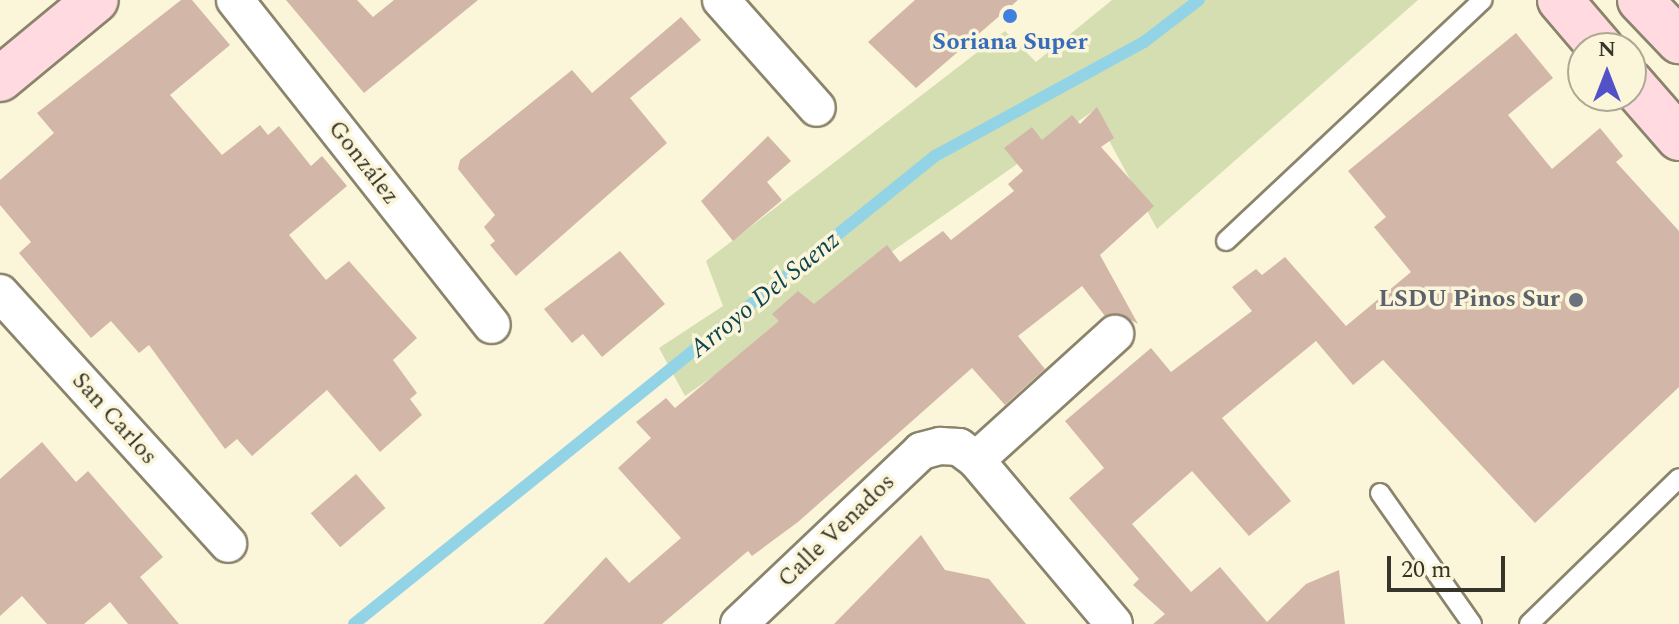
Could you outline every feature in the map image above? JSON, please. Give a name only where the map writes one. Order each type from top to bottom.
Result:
[{"type":"main road","points":[[0,79],[96,0]]},
{"type":"main road","points":[[1560,0],[1587,32]]},
{"type":"main road","points":[[1640,0],[1679,41]]},
{"type":"main road","points":[[1647,101],[1679,138]]},
{"type":"street","name":"González","points":[[235,0],[492,325]]},
{"type":"street","points":[[721,0],[817,108]]},
{"type":"street","name":"San Carlos","points":[[0,293],[228,544]]},
{"type":"street","points":[[1114,624],[976,460],[1115,334]]},
{"type":"street","name":"Calle Venados","points":[[739,624],[921,451],[940,446],[959,447],[976,460]]},
{"type":"lane","points":[[1226,241],[1483,0]]},
{"type":"lane","points":[[1529,624],[1679,478]]},
{"type":"lane","points":[[1380,493],[1472,624]]},
{"type":"green space","points":[[1112,0],[1418,0],[1157,229],[1093,111],[685,396],[659,348],[723,306],[706,261],[1005,31],[1036,62]]},
{"type":"building","points":[[181,0],[192,0],[230,45],[170,95],[222,155],[260,125],[268,135],[279,126],[311,166],[322,156],[347,186],[289,235],[326,280],[349,261],[417,338],[393,360],[417,393],[410,399],[422,415],[380,452],[327,390],[252,456],[237,439],[225,449],[149,345],[139,353],[111,321],[91,338],[19,253],[31,242],[0,205],[0,180],[54,133],[37,113]]},
{"type":"building","points":[[286,0],[357,0],[373,17],[394,0],[478,0],[364,93]]},
{"type":"building","points":[[915,0],[1018,0],[916,88],[868,42]]},
{"type":"building","points":[[681,17],[701,40],[630,98],[667,143],[516,276],[490,245],[495,241],[484,227],[495,215],[458,169],[460,160],[572,70],[592,93]]},
{"type":"building","points":[[1516,33],[1553,78],[1508,115],[1552,169],[1600,128],[1623,156],[1616,162],[1679,231],[1679,387],[1535,523],[1383,360],[1353,385],[1316,341],[1222,418],[1291,501],[1249,536],[1192,471],[1132,524],[1191,592],[1220,567],[1267,622],[1306,584],[1339,570],[1345,624],[1153,624],[1165,614],[1133,585],[1139,579],[1069,498],[1104,468],[1065,421],[1151,348],[1171,372],[1252,311],[1232,287],[1256,269],[1262,275],[1285,257],[1346,326],[1411,272],[1374,227],[1386,217],[1348,171]]},
{"type":"building","points":[[1097,107],[1114,138],[1101,147],[1154,206],[1100,255],[1138,324],[1121,314],[1105,316],[1082,286],[1018,336],[1045,369],[1005,405],[972,368],[798,522],[752,556],[748,551],[662,624],[543,624],[606,557],[629,583],[681,538],[618,468],[651,438],[636,422],[666,398],[675,408],[779,321],[772,314],[798,291],[814,304],[887,245],[900,262],[943,231],[951,240],[1014,191],[1008,184],[1023,171],[1004,148],[1032,127],[1042,140],[1072,115],[1080,124]]},
{"type":"building","points":[[768,136],[791,161],[767,182],[782,200],[733,241],[701,201]]},
{"type":"building","points":[[620,251],[665,304],[602,357],[583,334],[572,343],[544,309]]},
{"type":"building","points":[[42,442],[76,482],[88,471],[163,557],[140,577],[179,624],[128,624],[110,602],[84,624],[47,624],[22,596],[0,616],[0,479]]},
{"type":"building","points":[[356,474],[386,508],[340,547],[311,513]]},
{"type":"building","points":[[921,535],[945,570],[989,579],[1026,624],[834,624]]},
{"type":"waterway","name":"Arroyo Del Saenz","points":[[354,624],[935,156],[1144,42],[1199,0]]},
{"type":"place","name":"Soriana Super","points":[[1010,16]]},
{"type":"place","name":"LSDU Pinos Sur","points":[[1576,300]]}]
